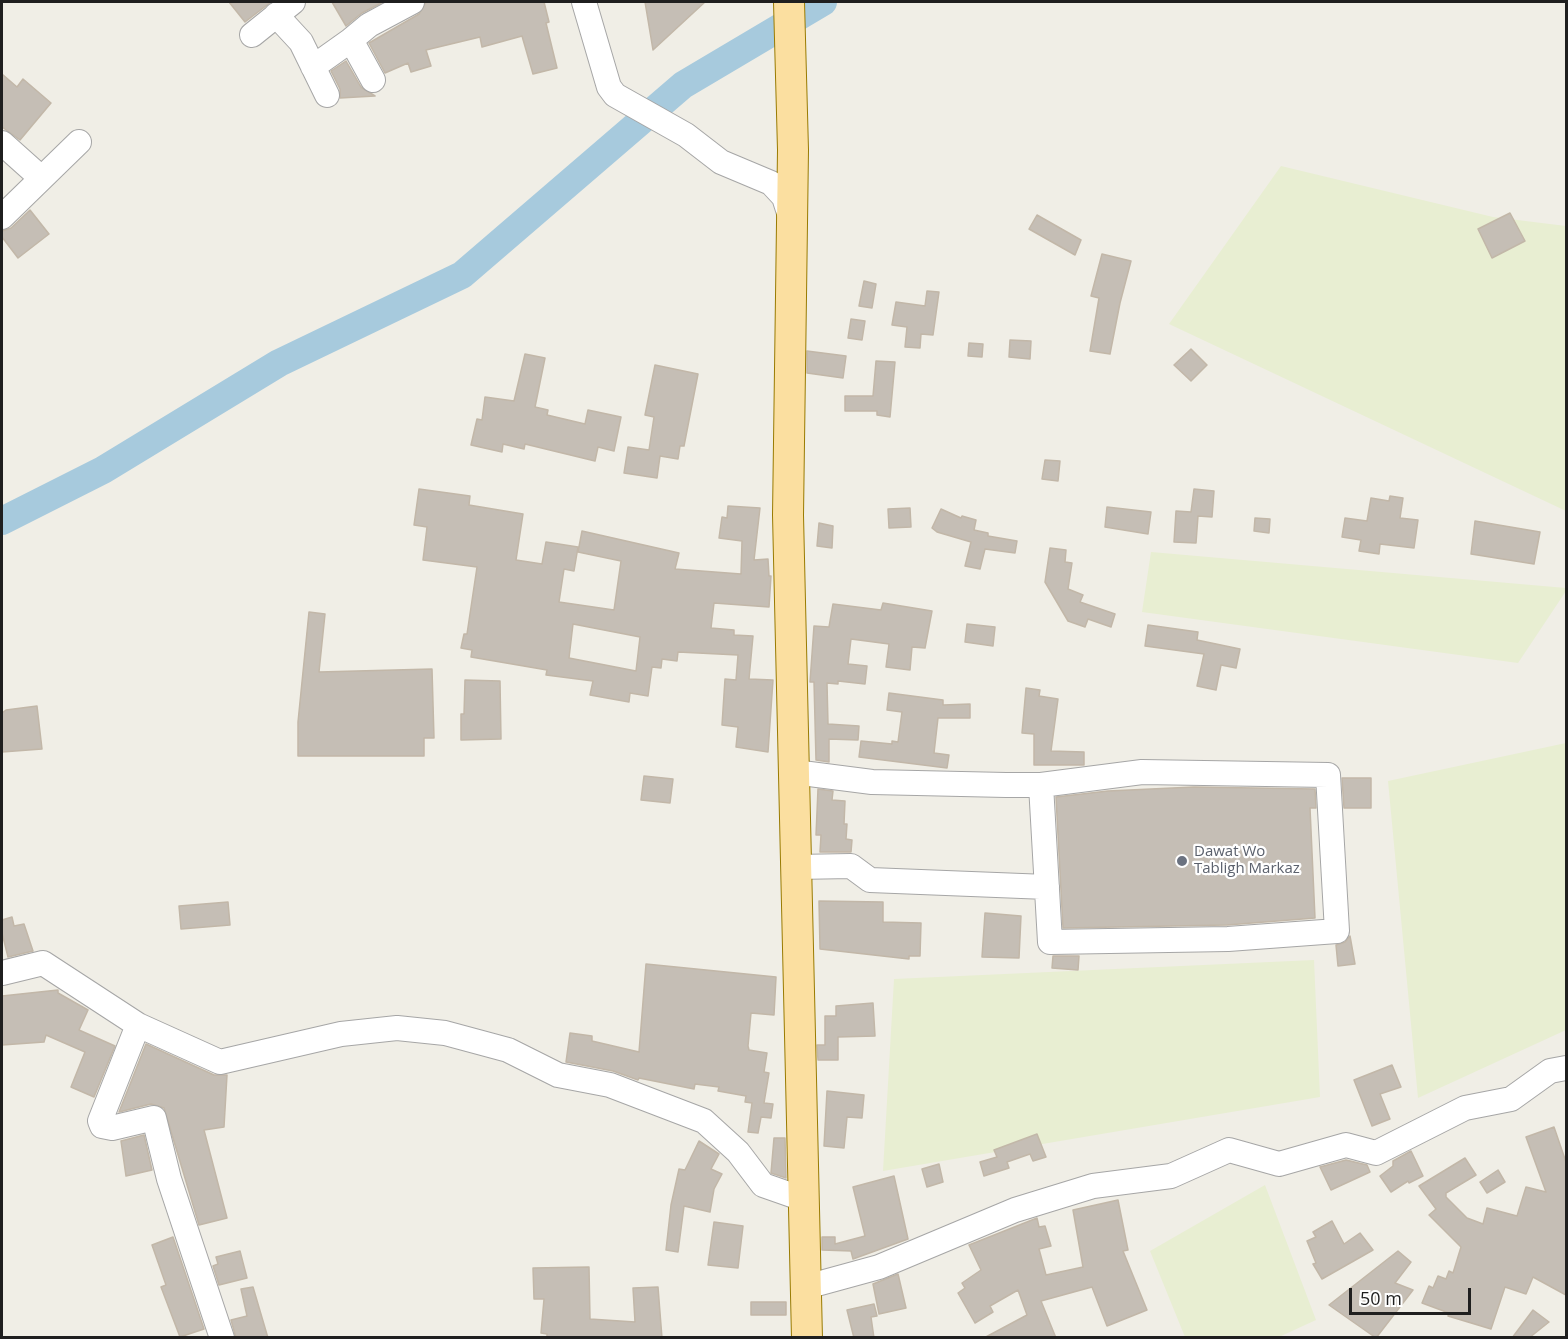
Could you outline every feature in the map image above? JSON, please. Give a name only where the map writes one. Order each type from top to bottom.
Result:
[{"type":"main road","points":[[789,2],[793,150],[788,515],[807,1338]]},
{"type":"street","points":[[313,67],[369,25],[412,2]]},
{"type":"street","points":[[584,2],[609,87],[622,100],[686,135],[721,162],[771,183],[784,197],[792,220]]},
{"type":"street","points":[[252,35],[285,8],[327,95]]},
{"type":"street","points":[[351,40],[373,80]]},
{"type":"street","points":[[2,217],[40,177],[79,142]]},
{"type":"street","points":[[2,143],[40,177]]},
{"type":"street","points":[[794,772],[872,782],[1041,785],[1142,772],[1328,775],[1337,931],[1228,939],[1050,942],[1041,785]]},
{"type":"street","points":[[796,867],[851,866],[870,880],[1047,886]]},
{"type":"street","points":[[2,973],[43,963],[138,1026],[220,1062],[341,1034],[397,1028],[445,1033],[508,1050],[558,1075],[610,1085],[704,1121],[738,1152],[763,1185],[803,1199]]},
{"type":"street","points":[[138,1026],[100,1121],[102,1126],[112,1128],[154,1118],[169,1179],[222,1338]]},
{"type":"street","points":[[806,1287],[879,1268],[1015,1210],[1094,1185],[1171,1176],[1229,1150],[1279,1164],[1346,1145],[1376,1153],[1465,1108],[1511,1099],[1550,1071],[1566,1068]]},
{"type":"green space","points":[[1281,166],[1493,217],[1566,226],[1566,511],[1169,324]]},
{"type":"green space","points":[[1151,552],[1566,588],[1566,591],[1518,663],[1142,612]]},
{"type":"green space","points":[[1566,743],[1566,1030],[1418,1098],[1388,781]]},
{"type":"green space","points":[[1314,960],[1320,1097],[883,1171],[894,979]]},
{"type":"green space","points":[[1265,1185],[1316,1320],[1279,1337],[1185,1337],[1150,1251]]},
{"type":"building","points":[[229,2],[271,2],[245,22]]},
{"type":"building","points":[[332,2],[383,2],[362,13],[346,26]]},
{"type":"building","points":[[426,2],[544,2],[549,22],[546,23],[557,68],[533,74],[522,36],[482,47],[480,37],[426,50],[431,66],[411,72],[408,63],[385,73],[369,43],[419,14]]},
{"type":"building","points":[[645,2],[705,2],[653,50]]},
{"type":"building","points":[[346,61],[361,87],[375,96],[340,98],[340,89],[331,71]]},
{"type":"building","points":[[2,74],[17,87],[23,79],[51,103],[20,140],[2,127]]},
{"type":"building","points":[[30,210],[49,234],[18,258],[2,237],[2,231],[11,228]]},
{"type":"building","points":[[1510,213],[1525,241],[1492,258],[1478,229]]},
{"type":"building","points":[[1037,215],[1081,240],[1075,255],[1029,229]]},
{"type":"building","points":[[1102,254],[1131,261],[1110,354],[1090,351],[1099,298],[1091,296]]},
{"type":"building","points":[[864,281],[876,284],[872,308],[859,306]]},
{"type":"building","points":[[927,291],[939,292],[933,335],[921,334],[920,348],[905,347],[907,327],[892,325],[896,302],[925,306]]},
{"type":"building","points":[[851,319],[865,321],[862,340],[848,338]]},
{"type":"building","points":[[1010,340],[1031,341],[1030,359],[1009,357]]},
{"type":"building","points":[[969,343],[983,344],[982,357],[968,356]]},
{"type":"building","points":[[1191,349],[1207,365],[1191,381],[1174,365]]},
{"type":"building","points":[[807,351],[846,356],[843,378],[807,373]]},
{"type":"building","points":[[525,354],[545,358],[535,407],[548,410],[547,415],[585,424],[588,410],[621,417],[614,451],[598,447],[595,461],[525,444],[524,449],[503,444],[502,452],[471,445],[477,419],[482,420],[485,397],[514,401]]},
{"type":"building","points":[[876,361],[895,362],[890,417],[877,415],[877,411],[845,411],[845,396],[873,396]]},
{"type":"building","points":[[655,365],[698,374],[684,446],[680,446],[678,459],[660,456],[657,478],[624,473],[628,447],[649,450],[654,417],[645,415]]},
{"type":"building","points":[[1045,460],[1060,461],[1058,481],[1042,479]]},
{"type":"building","points":[[419,489],[470,496],[469,505],[523,514],[516,560],[542,564],[546,542],[578,547],[574,571],[564,569],[559,602],[614,610],[621,561],[578,552],[582,531],[679,553],[675,569],[741,574],[742,541],[719,538],[722,517],[727,518],[728,506],[760,508],[754,560],[768,559],[769,576],[771,576],[769,607],[714,603],[711,628],[734,630],[734,635],[753,636],[749,679],[773,680],[768,752],[736,747],[738,727],[722,725],[725,679],[736,680],[738,655],[678,652],[677,661],[662,659],[661,668],[652,667],[648,696],[630,693],[629,702],[590,695],[593,681],[546,675],[547,670],[471,657],[472,650],[461,648],[464,634],[467,634],[477,567],[423,560],[427,527],[414,525]],"holes":[[[573,624],[640,637],[636,671],[569,658]]]},
{"type":"building","points":[[1194,489],[1214,491],[1212,517],[1198,516],[1196,543],[1174,542],[1176,511],[1191,512]]},
{"type":"building","points":[[1390,496],[1403,498],[1400,518],[1418,520],[1414,548],[1380,544],[1379,554],[1359,551],[1361,540],[1342,537],[1345,518],[1367,521],[1371,498],[1389,501]]},
{"type":"building","points":[[1107,507],[1151,512],[1148,534],[1105,527]]},
{"type":"building","points":[[910,508],[911,527],[889,528],[888,509]]},
{"type":"building","points":[[941,509],[961,518],[962,516],[976,520],[974,530],[988,533],[988,536],[1017,541],[1015,553],[985,549],[980,569],[965,566],[971,542],[937,532],[932,528]]},
{"type":"building","points":[[1255,518],[1270,519],[1269,533],[1254,531]]},
{"type":"building","points":[[1475,521],[1540,532],[1534,564],[1471,554]]},
{"type":"building","points":[[819,523],[833,526],[832,548],[817,546]]},
{"type":"building","points":[[1050,548],[1066,550],[1065,562],[1072,563],[1068,589],[1083,595],[1080,602],[1115,614],[1111,627],[1088,619],[1085,627],[1068,621],[1045,582]]},
{"type":"building","points":[[883,603],[932,611],[925,648],[912,647],[910,670],[886,667],[889,644],[851,639],[848,664],[867,666],[865,684],[838,681],[838,684],[827,683],[828,724],[859,726],[858,740],[829,739],[829,762],[816,760],[814,682],[810,682],[814,626],[829,627],[833,604],[881,610]]},
{"type":"building","points":[[309,612],[325,614],[319,672],[432,669],[434,738],[424,738],[424,756],[298,756],[298,722]]},
{"type":"building","points":[[967,624],[995,627],[993,646],[965,642]]},
{"type":"building","points":[[1148,625],[1198,632],[1197,640],[1240,649],[1236,668],[1221,665],[1216,690],[1197,686],[1204,654],[1145,646]]},
{"type":"building","points":[[465,680],[500,681],[501,739],[461,740]]},
{"type":"building","points":[[1026,688],[1040,690],[1039,696],[1058,699],[1051,751],[1084,752],[1084,765],[1034,765],[1034,734],[1022,733]]},
{"type":"building","points":[[889,693],[943,700],[943,705],[970,704],[970,718],[938,718],[934,753],[949,755],[947,768],[859,757],[861,741],[892,744],[892,741],[898,742],[902,712],[887,710]]},
{"type":"building","points":[[37,706],[42,749],[2,752],[2,713],[6,710]]},
{"type":"building","points":[[644,776],[673,779],[670,803],[641,800]]},
{"type":"building","points":[[1342,778],[1371,778],[1371,808],[1344,808]]},
{"type":"building","name":"Dawat Wo Tabligh Markaz","points":[[1194,787],[1315,789],[1316,808],[1310,808],[1315,918],[1227,925],[1063,928],[1056,797],[1108,791]]},
{"type":"building","points":[[818,789],[833,791],[832,800],[845,801],[844,824],[847,824],[846,839],[852,840],[851,852],[820,852],[821,835],[816,835]]},
{"type":"building","points":[[819,901],[883,902],[883,922],[921,923],[920,956],[909,956],[909,959],[820,949]]},
{"type":"building","points":[[228,902],[230,925],[181,929],[179,906]]},
{"type":"building","points":[[985,913],[1021,916],[1019,958],[982,957]]},
{"type":"building","points":[[12,917],[14,926],[24,924],[33,951],[8,957],[2,933],[2,920]]},
{"type":"building","points":[[1350,936],[1355,964],[1338,966],[1336,945],[1345,942]]},
{"type":"building","points":[[1053,956],[1079,956],[1078,970],[1052,968]]},
{"type":"building","points":[[646,964],[776,977],[774,1015],[751,1013],[748,1046],[749,1050],[767,1053],[764,1072],[769,1073],[764,1103],[773,1104],[771,1118],[761,1117],[758,1133],[748,1132],[752,1103],[745,1102],[746,1096],[718,1091],[719,1087],[695,1084],[694,1089],[639,1078],[638,1080],[613,1071],[566,1062],[570,1033],[592,1036],[592,1041],[639,1052]]},
{"type":"building","points":[[58,990],[58,993],[88,1010],[79,1030],[115,1046],[94,1097],[71,1087],[85,1052],[46,1035],[44,1042],[2,1045],[2,996]]},
{"type":"building","points":[[873,1003],[875,1036],[838,1037],[838,1060],[818,1060],[817,1045],[825,1045],[825,1016],[836,1016],[836,1006]]},
{"type":"building","points":[[146,1044],[214,1075],[227,1075],[224,1127],[204,1130],[227,1218],[199,1225],[164,1108],[151,1104],[119,1112]]},
{"type":"building","points":[[1392,1065],[1401,1087],[1380,1094],[1390,1119],[1372,1126],[1354,1080]]},
{"type":"building","points":[[827,1091],[864,1095],[862,1118],[847,1117],[844,1148],[824,1146]]},
{"type":"building","points":[[1554,1127],[1566,1162],[1566,1295],[1533,1277],[1526,1294],[1505,1287],[1491,1329],[1448,1316],[1449,1313],[1422,1303],[1429,1286],[1433,1288],[1438,1276],[1446,1279],[1449,1271],[1453,1273],[1461,1247],[1429,1215],[1436,1209],[1419,1186],[1465,1158],[1476,1175],[1446,1193],[1446,1197],[1467,1218],[1483,1224],[1487,1208],[1517,1216],[1526,1187],[1546,1192],[1526,1137]]},
{"type":"building","points":[[1037,1134],[1046,1157],[1033,1161],[1030,1154],[1007,1162],[1009,1168],[984,1176],[980,1162],[997,1157],[994,1150]]},
{"type":"building","points":[[144,1135],[152,1170],[126,1176],[121,1141]]},
{"type":"building","points":[[774,1138],[785,1138],[786,1178],[771,1173]]},
{"type":"building","points":[[699,1141],[719,1154],[711,1169],[722,1174],[714,1189],[710,1212],[684,1206],[678,1252],[666,1250],[671,1205],[679,1169],[685,1170]]},
{"type":"building","points":[[1411,1151],[1423,1176],[1409,1183],[1408,1181],[1391,1192],[1380,1176],[1393,1166],[1393,1161]]},
{"type":"building","points":[[1346,1160],[1367,1165],[1370,1172],[1331,1190],[1320,1167]]},
{"type":"building","points":[[939,1164],[943,1182],[927,1187],[922,1169]]},
{"type":"building","points":[[1498,1170],[1505,1182],[1487,1193],[1480,1182]]},
{"type":"building","points":[[894,1176],[908,1239],[853,1259],[851,1251],[822,1250],[822,1237],[835,1237],[835,1244],[865,1236],[853,1187]]},
{"type":"building","points":[[1118,1200],[1128,1250],[1123,1251],[1147,1310],[1107,1326],[1092,1287],[1041,1301],[1056,1338],[984,1338],[1027,1315],[1018,1290],[990,1306],[993,1312],[975,1323],[958,1293],[965,1288],[962,1283],[981,1270],[969,1245],[1037,1218],[1039,1227],[1045,1226],[1051,1246],[1039,1249],[1046,1275],[1083,1267],[1073,1210]]},
{"type":"building","points":[[1332,1221],[1344,1244],[1360,1233],[1373,1250],[1322,1279],[1313,1264],[1316,1263],[1307,1241],[1316,1237],[1313,1232]]},
{"type":"building","points":[[714,1222],[743,1226],[738,1268],[708,1265]]},
{"type":"building","points":[[173,1237],[204,1329],[180,1337],[161,1287],[166,1285],[152,1245]]},
{"type":"building","points":[[240,1251],[247,1278],[219,1285],[213,1266],[218,1264],[216,1257]]},
{"type":"building","points":[[1398,1251],[1411,1262],[1395,1283],[1413,1290],[1376,1338],[1329,1305]]},
{"type":"building","points":[[589,1267],[590,1319],[635,1322],[633,1288],[658,1287],[662,1338],[547,1338],[547,1334],[541,1333],[544,1299],[534,1299],[533,1268]]},
{"type":"building","points":[[898,1274],[906,1308],[879,1314],[873,1284]]},
{"type":"building","points":[[253,1287],[268,1338],[236,1338],[231,1320],[247,1316],[241,1289]]},
{"type":"building","points":[[751,1302],[786,1302],[786,1315],[751,1315]]},
{"type":"building","points":[[874,1304],[877,1316],[871,1317],[874,1338],[854,1338],[847,1310]]},
{"type":"building","points":[[1533,1310],[1549,1322],[1529,1338],[1512,1338]]},
{"type":"waterway","points":[[2,521],[103,470],[279,363],[462,275],[683,85],[823,2]]},
{"type":"place","name":"Dawat Wo Tabligh Markaz","points":[[1182,861]]}]
